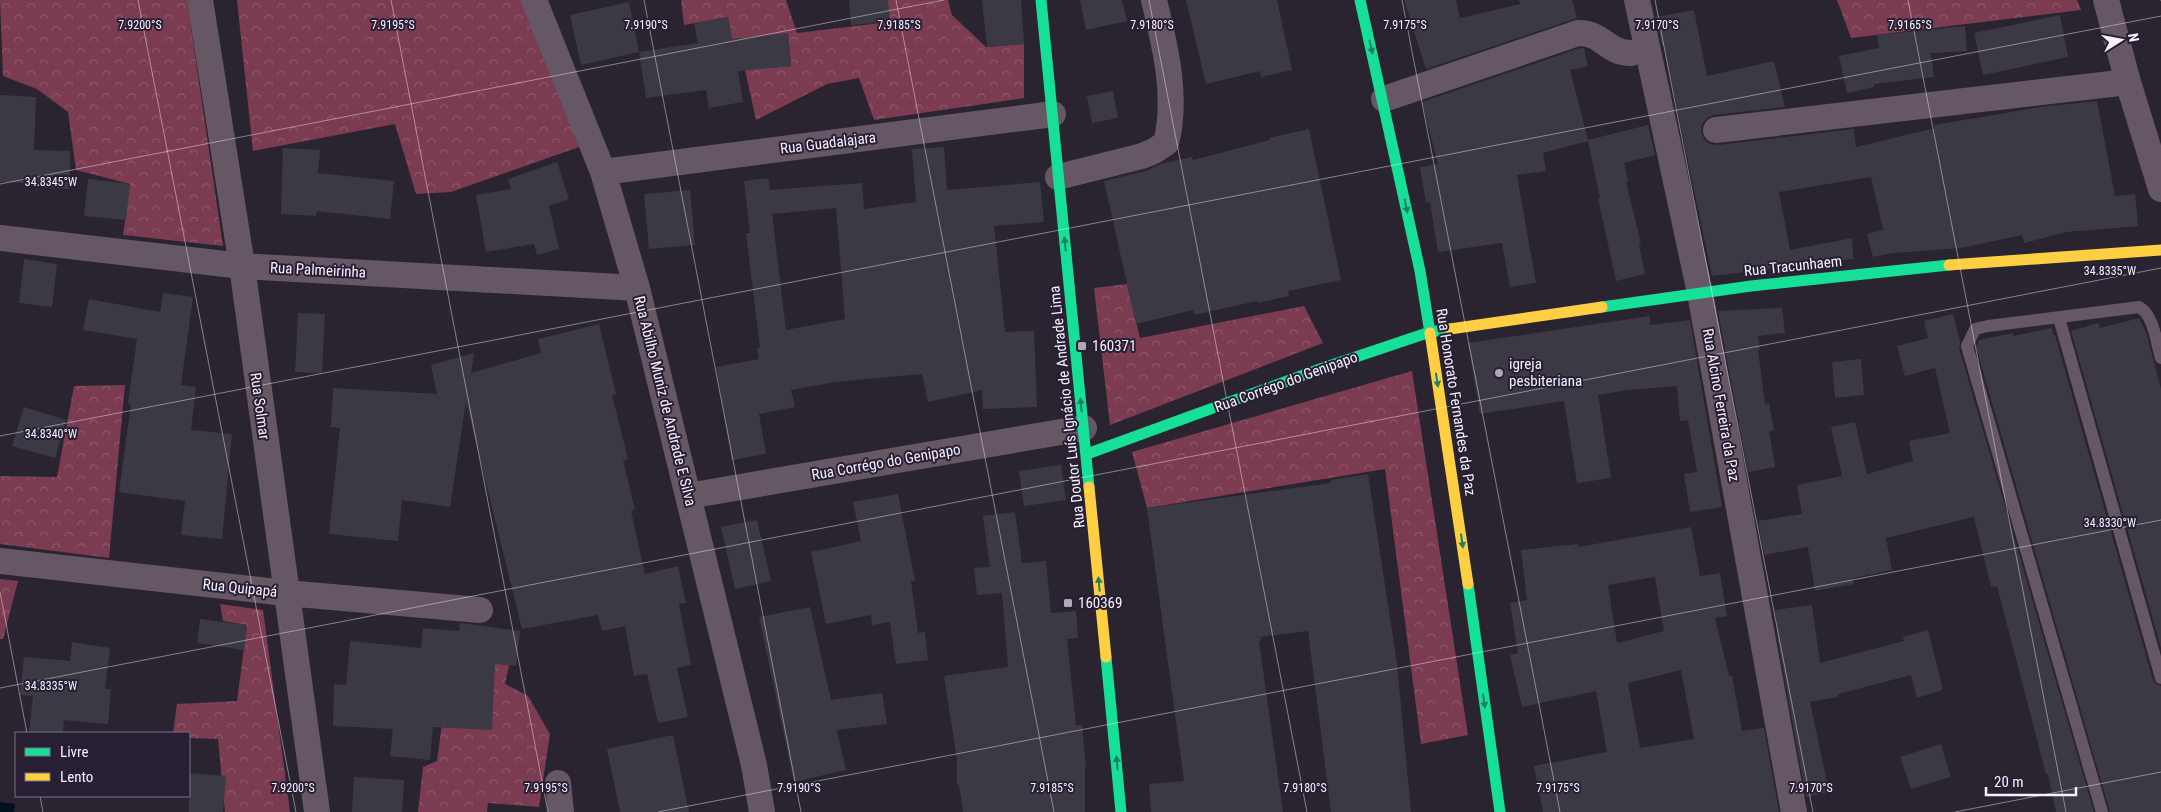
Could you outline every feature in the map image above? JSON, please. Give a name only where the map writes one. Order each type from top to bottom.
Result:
[{"type":"main road","name":"Rua Doutor Luís Ignácio de Andrade Lima","points":[[1041,0],[1121,812]]},
{"type":"main road","name":"Rua Honorato Fernandes da Paz","points":[[1360,0],[1384,99],[1420,271],[1456,503],[1500,812]]},
{"type":"main road","name":"Rua Tracunhaem","points":[[1430,332],[1750,286],[1930,266],[2161,250]]},
{"type":"main road","name":"Rua Corrégo do Genipapo","points":[[1087,454],[1320,369],[1430,332]]},
{"type":"street","name":"Rua Solmar","points":[[200,0],[242,266],[317,812]]},
{"type":"street","name":"Rua Abilho Muniz de Andrade E Silva","points":[[534,0],[603,172],[637,288],[754,765],[762,812]]},
{"type":"street","points":[[1058,177],[1142,156],[1166,143],[1170,125],[1171,92],[1154,0]]},
{"type":"street","name":"Rua Alcino Ferreira da Paz","points":[[1637,0],[1700,293],[1794,812]]},
{"type":"street","points":[[2106,0],[2128,82],[2161,189]]},
{"type":"street","points":[[1384,99],[1578,33],[1589,33],[1616,50],[1631,52]]},
{"type":"street","points":[[1716,130],[2128,82]]},
{"type":"street","name":"Rua Guadalajara","points":[[603,172],[1053,114]]},
{"type":"street","name":"Rua Palmeirinha","points":[[0,238],[242,266],[637,288]]},
{"type":"street","name":"Rua Corrégo do Genipapo","points":[[688,496],[1084,428]]},
{"type":"street","name":"Rua Quipapá","points":[[0,561],[286,593],[480,610]]},
{"type":"street","points":[[558,783],[561,812]]},
{"type":"lane","points":[[2102,812],[1967,346],[1975,329],[1988,326],[2139,307],[2145,310],[2149,317],[2161,358]]},
{"type":"lane","points":[[2059,318],[2161,678]]},
{"type":"green space","points":[[0,0],[187,0],[223,246],[123,235],[130,184],[76,170],[68,112],[37,89],[3,76]]},
{"type":"green space","points":[[237,0],[524,0],[582,146],[451,192],[416,194],[395,124],[253,151]]},
{"type":"green space","points":[[681,0],[786,0],[797,33],[889,22],[887,0],[948,0],[952,15],[986,47],[1024,44],[1024,98],[874,120],[859,78],[827,84],[756,120],[745,70],[791,66],[788,34],[732,41],[728,17],[684,25]]},
{"type":"green space","points":[[1837,0],[2077,0],[2081,10],[1851,38]]},
{"type":"green space","points":[[1127,284],[1140,338],[1304,306],[1323,343],[1110,425],[1094,288]]},
{"type":"green space","points":[[1412,371],[1468,735],[1421,744],[1385,469],[1147,508],[1132,452]]},
{"type":"green space","points":[[125,385],[109,558],[0,544],[0,476],[57,477],[74,386]]},
{"type":"green space","points":[[0,579],[18,581],[3,639],[0,639]]},
{"type":"green space","points":[[220,604],[263,610],[290,812],[225,812],[218,739],[190,738],[190,732],[173,732],[177,704],[237,701],[247,625],[223,621]]},
{"type":"green space","points":[[451,657],[509,665],[505,684],[528,696],[550,734],[539,807],[488,803],[487,812],[418,812],[423,767],[437,761]]},
{"type":"water","points":[[0,802],[15,804],[14,812],[0,812]]},
{"type":"building","points":[[849,0],[888,0],[890,22],[851,25]]},
{"type":"building","points":[[982,0],[1021,0],[1024,44],[987,47]]},
{"type":"building","points":[[1080,0],[1122,0],[1127,21],[1086,30]]},
{"type":"building","points":[[1186,0],[1277,0],[1292,70],[1261,77],[1260,71],[1206,84]]},
{"type":"building","points":[[1404,0],[1456,0],[1460,18],[1520,4],[1519,0],[1572,0],[1577,18],[1426,69]]},
{"type":"building","points":[[629,2],[639,52],[581,65],[570,15]]},
{"type":"building","points":[[1694,10],[1707,76],[1774,61],[1785,107],[1714,115],[1707,118],[1702,124],[1701,131],[1704,139],[1710,144],[1718,145],[1854,129],[1856,147],[1935,128],[1934,125],[2041,107],[2097,101],[2115,196],[2135,194],[2138,226],[2066,232],[2024,243],[2022,235],[1961,248],[1892,253],[1873,257],[1867,234],[1883,230],[1871,177],[1779,192],[1790,250],[1852,238],[1853,259],[1712,276],[1664,46],[1662,46],[1656,17]]},
{"type":"building","points":[[2060,15],[2068,57],[1983,75],[1974,33]]},
{"type":"building","points":[[728,17],[732,39],[788,33],[791,66],[738,71],[743,102],[709,108],[706,90],[646,98],[639,52],[698,43],[694,23]]},
{"type":"building","points":[[1965,26],[1967,51],[1931,53],[1934,77],[1874,84],[1874,87],[1847,93],[1839,56],[1879,48],[1877,35]]},
{"type":"building","points":[[1584,48],[1588,66],[1570,70],[1588,140],[1648,125],[1655,155],[1624,163],[1628,181],[1626,182],[1641,244],[1639,244],[1645,274],[1616,281],[1588,141],[1543,153],[1546,171],[1517,175],[1536,283],[1510,287],[1502,243],[1438,252],[1430,202],[1426,203],[1420,167],[1438,164],[1422,102]]},
{"type":"building","points":[[1113,91],[1118,118],[1092,123],[1087,96]]},
{"type":"building","points":[[0,95],[36,97],[34,150],[70,151],[70,189],[43,188],[43,184],[0,182]]},
{"type":"building","points":[[1309,129],[1341,280],[1288,291],[1289,296],[1258,303],[1257,301],[1194,315],[1193,310],[1136,324],[1104,181],[1146,171],[1161,164],[1192,157],[1193,160],[1270,140],[1269,138]]},
{"type":"building","points":[[944,147],[947,190],[1040,182],[1044,222],[994,226],[1005,332],[1034,331],[1037,407],[983,409],[982,390],[928,402],[922,374],[835,382],[791,390],[795,407],[759,414],[766,454],[732,460],[716,367],[759,359],[757,349],[760,348],[746,233],[750,233],[744,181],[768,178],[770,190],[862,183],[864,209],[916,202],[912,149]],"holes":[[[836,208],[845,319],[786,330],[772,214]]]},
{"type":"building","points":[[283,148],[320,150],[318,173],[394,181],[390,219],[317,211],[316,216],[281,214]]},
{"type":"building","points":[[557,162],[569,199],[549,206],[559,249],[537,255],[534,244],[486,252],[476,195],[511,189],[508,179]]},
{"type":"building","points":[[88,179],[130,184],[126,220],[84,216]]},
{"type":"building","points":[[690,190],[695,245],[649,249],[644,194]]},
{"type":"building","points":[[24,259],[57,264],[52,307],[19,303]]},
{"type":"building","points":[[163,293],[193,297],[181,385],[196,387],[191,430],[232,434],[222,539],[181,535],[185,501],[119,492],[131,404],[128,403],[137,339],[83,330],[89,299],[160,312]]},
{"type":"building","points":[[1782,308],[1785,333],[1758,336],[1765,404],[1769,403],[1774,430],[1769,431],[1775,467],[1748,472],[1718,311]]},
{"type":"building","points":[[298,313],[325,314],[322,373],[295,372]]},
{"type":"building","points":[[1953,314],[1960,342],[1959,348],[2094,812],[2056,812],[2048,774],[2046,774],[1997,586],[1991,587],[1974,517],[1886,538],[1892,570],[1853,578],[1854,584],[1815,591],[1808,547],[1764,555],[1758,521],[1802,514],[1797,485],[1842,476],[1831,427],[1855,422],[1867,474],[1913,461],[1909,441],[1950,433],[1935,368],[1905,376],[1897,346],[1928,338],[1924,321]]},
{"type":"building","points":[[1650,316],[1650,325],[1690,320],[1722,507],[1690,512],[1684,474],[1697,472],[1688,420],[1680,421],[1677,386],[1628,390],[1598,395],[1611,478],[1577,483],[1564,401],[1480,414],[1468,343]]},
{"type":"building","points":[[2139,318],[2146,332],[2161,389],[2161,648],[2071,331],[2098,323],[2100,328]]},
{"type":"building","points":[[599,324],[616,394],[612,395],[628,459],[623,460],[635,510],[631,511],[645,574],[678,566],[686,603],[679,604],[691,665],[677,668],[688,717],[658,723],[647,674],[634,676],[625,626],[602,631],[598,615],[522,629],[466,402],[450,507],[402,500],[398,541],[329,534],[340,428],[331,427],[333,388],[437,394],[431,365],[474,353],[471,373],[541,353],[538,339]]},
{"type":"building","points":[[2052,328],[2153,680],[2161,686],[2161,812],[2110,812],[1976,347],[1979,340],[2013,333],[2013,336]]},
{"type":"building","points":[[1861,359],[1864,395],[1835,398],[1832,362]]},
{"type":"building","points":[[24,407],[66,420],[55,458],[12,446]]},
{"type":"building","points":[[1061,465],[1066,500],[1024,506],[1019,471]]},
{"type":"building","points":[[1368,474],[1397,664],[1411,812],[1331,812],[1308,631],[1260,637],[1261,641],[1259,641],[1283,812],[1151,812],[1149,784],[1184,781],[1147,508],[1331,483],[1331,480]]},
{"type":"building","points":[[898,494],[915,581],[911,581],[918,633],[925,632],[928,660],[896,664],[890,622],[872,625],[871,615],[826,624],[811,552],[861,541],[853,502]]},
{"type":"building","points":[[1015,512],[1022,563],[1046,561],[1051,613],[1076,611],[1078,638],[1067,639],[1076,725],[1082,725],[1086,767],[1085,812],[963,812],[959,785],[957,785],[957,760],[944,676],[1008,667],[1002,593],[977,595],[974,568],[990,567],[983,516]]},
{"type":"building","points":[[757,520],[771,581],[735,589],[721,527]]},
{"type":"building","points":[[1691,527],[1700,576],[1720,573],[1727,616],[1715,618],[1729,676],[1732,676],[1742,731],[1764,728],[1779,812],[1543,812],[1534,766],[1607,752],[1596,691],[1522,707],[1510,655],[1518,653],[1510,603],[1527,600],[1521,550],[1578,544],[1578,547]],"holes":[[[1655,577],[1664,631],[1617,643],[1608,585]],[[1681,670],[1694,739],[1640,748],[1628,683]]]},
{"type":"building","points":[[1812,605],[1820,663],[1904,641],[1903,637],[1928,630],[1943,690],[1917,698],[1911,675],[1838,694],[1838,697],[1810,702],[1829,792],[1806,797],[1778,641],[1775,610]]},
{"type":"building","points":[[810,607],[831,700],[882,693],[887,724],[837,730],[846,770],[794,782],[759,617]]},
{"type":"building","points":[[200,619],[247,625],[244,650],[197,643]]},
{"type":"building","points":[[460,623],[520,631],[516,666],[495,664],[492,730],[433,727],[430,760],[390,756],[393,729],[333,726],[334,684],[346,685],[350,641],[421,648],[423,628],[459,631]]},
{"type":"building","points":[[72,642],[110,648],[105,689],[111,689],[108,724],[64,720],[63,732],[29,732],[33,696],[20,695],[24,657],[70,661]]},
{"type":"building","points":[[673,735],[689,812],[620,812],[607,749]]},
{"type":"building","points":[[1941,744],[1951,777],[1911,789],[1900,757]]},
{"type":"building","points":[[190,773],[226,776],[223,812],[189,812]]},
{"type":"building","points":[[354,777],[404,780],[402,812],[352,812]]},
{"type":"traffic: fast","points":[[1041,0],[1089,487]]},
{"type":"traffic: fast","points":[[1360,0],[1420,271],[1430,333]]},
{"type":"traffic: fast","points":[[1602,307],[1751,286],[1949,265]]},
{"type":"traffic: fast","points":[[1087,454],[1320,369],[1430,332],[1450,329]]},
{"type":"traffic: fast","points":[[1468,584],[1500,812]]},
{"type":"traffic: fast","points":[[1106,657],[1121,812]]},
{"type":"traffic: slow","points":[[1949,265],[2161,250]]},
{"type":"traffic: slow","points":[[1450,329],[1602,307]]},
{"type":"traffic: slow","points":[[1430,333],[1468,584]]},
{"type":"traffic: slow","points":[[1089,487],[1106,657]]},
{"type":"place","name":"160371","points":[[1082,346]]},
{"type":"place","name":"igreja pesbiteriana","points":[[1499,373]]},
{"type":"place","name":"160369","points":[[1068,603]]}]
